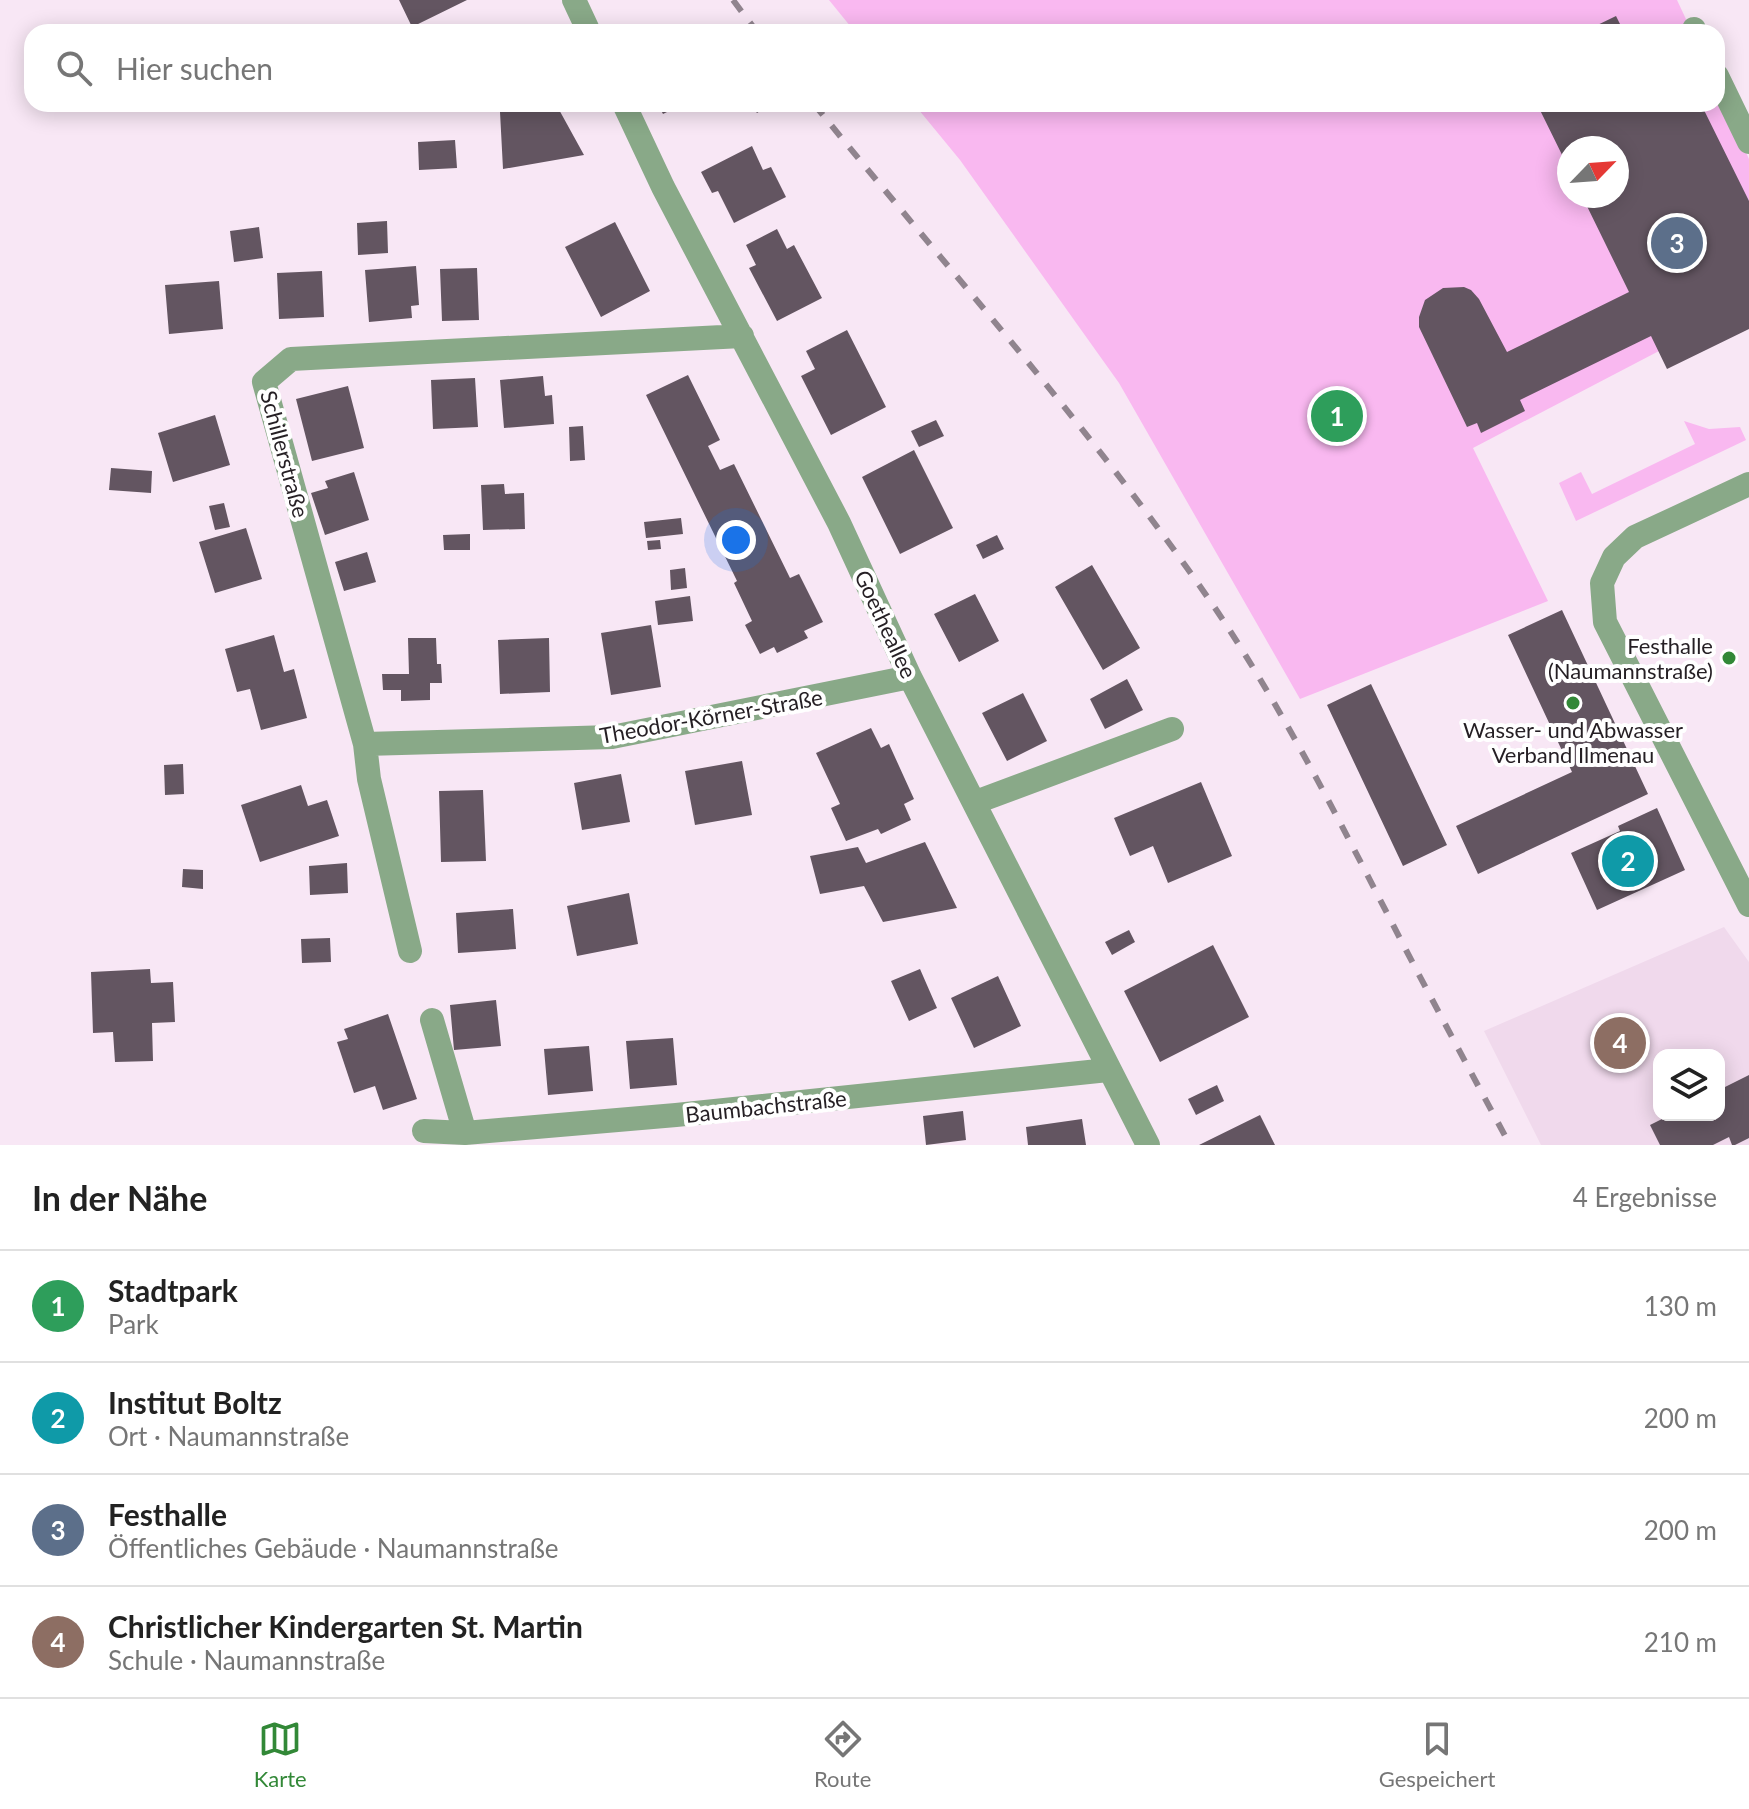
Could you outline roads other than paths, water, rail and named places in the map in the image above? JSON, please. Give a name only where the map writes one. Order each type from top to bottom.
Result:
[{"type":"street","points":[[574,0],[585,24]]},
{"type":"street","points":[[1725,92],[1749,142]]},
{"type":"street","name":"Goetheallee","points":[[628,112],[663,187],[839,523],[910,677],[1148,1145]]},
{"type":"street","name":"Schillerstraße","points":[[410,951],[369,779],[365,744],[264,382],[291,359],[742,336]]},
{"type":"street","points":[[1749,484],[1635,537],[1614,557],[1602,583],[1605,622],[1749,905]]},
{"type":"street","name":"Theodor-Körner-Straße","points":[[365,744],[612,737],[910,677]]},
{"type":"street","points":[[976,802],[1172,729]]},
{"type":"street","points":[[432,1020],[465,1133]]},
{"type":"street","name":"Baumbachstraße","points":[[424,1131],[465,1133],[676,1115],[1108,1070]]},
{"type":"railway","points":[[733,0],[751,24]]},
{"type":"railway","points":[[821,112],[1071,415],[1169,542],[1215,608],[1315,776],[1510,1145]]},
{"type":"place","name":"Festhalle","points":[[1677,243]]},
{"type":"place","name":"Stadtpark","points":[[1337,416]]},
{"type":"place","name":"Festhalle (Naumannstraße)","points":[[1729,658]]},
{"type":"place","name":"Wasser- und Abwasser Verband Ilmenau","points":[[1573,703]]},
{"type":"place","name":"Institut Boltz","points":[[1628,861]]},
{"type":"place","name":"Christlicher Kindergarten St. Martin","points":[[1620,1043]]}]
